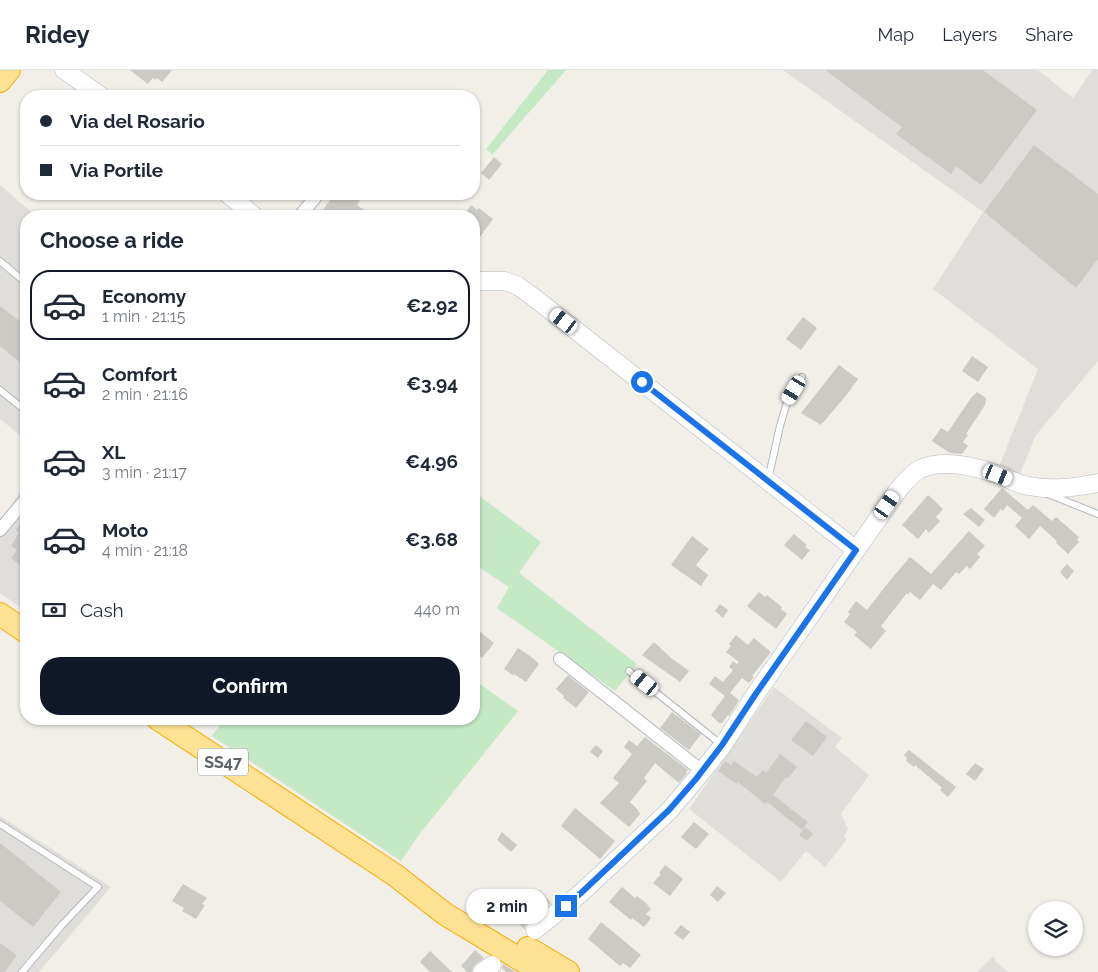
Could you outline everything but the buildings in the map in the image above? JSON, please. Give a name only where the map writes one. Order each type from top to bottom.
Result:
[{"type":"highway","points":[[0,81],[9,70]]},
{"type":"highway","points":[[0,614],[20,628]]},
{"type":"highway","name":"SS47","points":[[167,725],[395,875],[446,914],[541,972]]},
{"type":"highway","name":"SS47","points":[[395,875],[494,928],[568,972]]},
{"type":"street","points":[[64,70],[92,90]]},
{"type":"street","points":[[235,200],[247,210]]},
{"type":"street","points":[[305,210],[313,200]]},
{"type":"street","points":[[480,281],[505,281],[518,286],[856,550]]},
{"type":"street","points":[[535,930],[581,893],[669,810],[702,771],[722,745],[898,490],[918,470],[928,466],[948,464],[980,469],[1027,486],[1046,488],[1072,488],[1098,483]]},
{"type":"street","points":[[0,530],[20,506]]},
{"type":"street","points":[[560,659],[702,771]]},
{"type":"lane","points":[[0,261],[20,278]]},
{"type":"lane","points":[[768,481],[787,402],[802,377]]},
{"type":"lane","points":[[0,390],[20,406]]},
{"type":"lane","points":[[1027,486],[1098,514]]},
{"type":"lane","points":[[629,671],[722,745]]},
{"type":"lane","points":[[0,824],[98,887],[62,925],[22,972]]},
{"type":"shaded area","points":[[783,70],[1038,70],[1073,98],[1092,70],[1098,70],[1098,361],[1036,435],[1019,476],[998,469],[1038,369],[933,289],[983,212]]},
{"type":"shaded area","points":[[0,185],[29,210],[20,210],[20,435],[0,419]]},
{"type":"shaded area","points":[[20,493],[20,607],[0,593],[0,521]]},
{"type":"shaded area","points":[[774,687],[842,738],[835,747],[869,775],[841,814],[848,829],[844,837],[847,839],[825,867],[806,851],[781,882],[689,809]]},
{"type":"shaded area","points":[[0,816],[111,887],[39,972],[0,972]]},
{"type":"shaded area","points":[[995,956],[995,961],[1008,972],[977,972],[991,958]]},
{"type":"green space","points":[[548,70],[566,70],[492,155],[486,149]]},
{"type":"green space","points":[[480,496],[541,542],[519,573],[637,664],[615,691],[497,608],[509,587],[480,568]]},
{"type":"green space","points":[[480,684],[518,711],[418,836],[401,861],[212,736],[220,725],[480,725]]},
{"type":"route","points":[[566,906],[669,810],[696,779],[722,745],[856,550],[642,382]]}]
